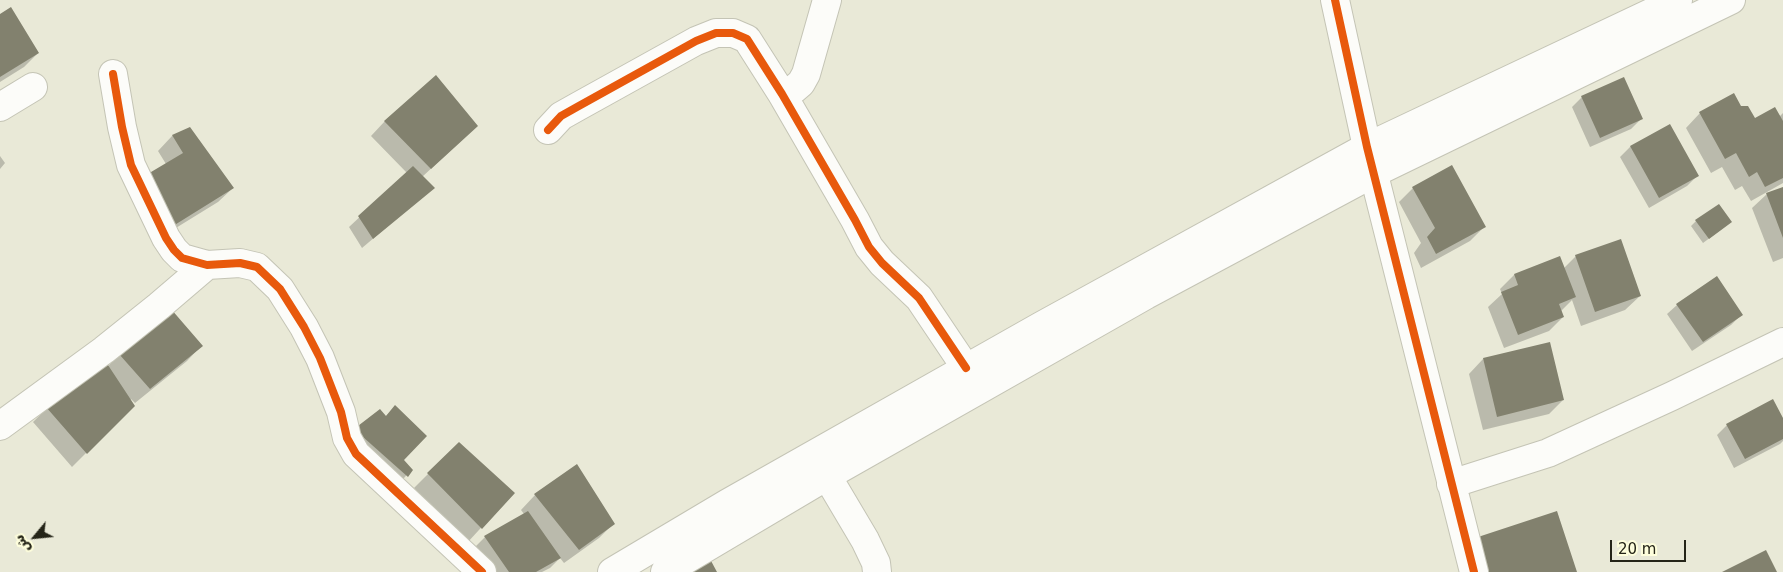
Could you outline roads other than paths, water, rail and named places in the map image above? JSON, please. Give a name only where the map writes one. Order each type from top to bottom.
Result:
[{"type":"street","points":[[782,94],[794,89],[801,83],[806,74],[827,0]]},
{"type":"street","points":[[1335,0],[1367,147],[1471,571]]},
{"type":"street","points":[[612,572],[728,503],[966,368],[1367,147],[1678,0]]},
{"type":"street","points":[[665,572],[827,476],[1146,295],[1374,173],[1731,0]]},
{"type":"street","points":[[548,130],[561,116],[696,41],[716,33],[733,33],[747,40],[782,94],[869,247],[882,263],[919,298],[966,368]]},
{"type":"street","points":[[113,74],[131,166],[166,238],[174,250],[182,258],[207,265],[240,263],[257,267],[280,289],[320,358],[341,412],[347,438],[356,454],[482,572]]},
{"type":"street","points":[[0,107],[33,87]]},
{"type":"street","points":[[0,426],[104,350],[207,265]]},
{"type":"street","points":[[1451,484],[1548,453],[1783,342]]},
{"type":"street","points":[[827,476],[865,540],[876,563],[877,572]]}]
